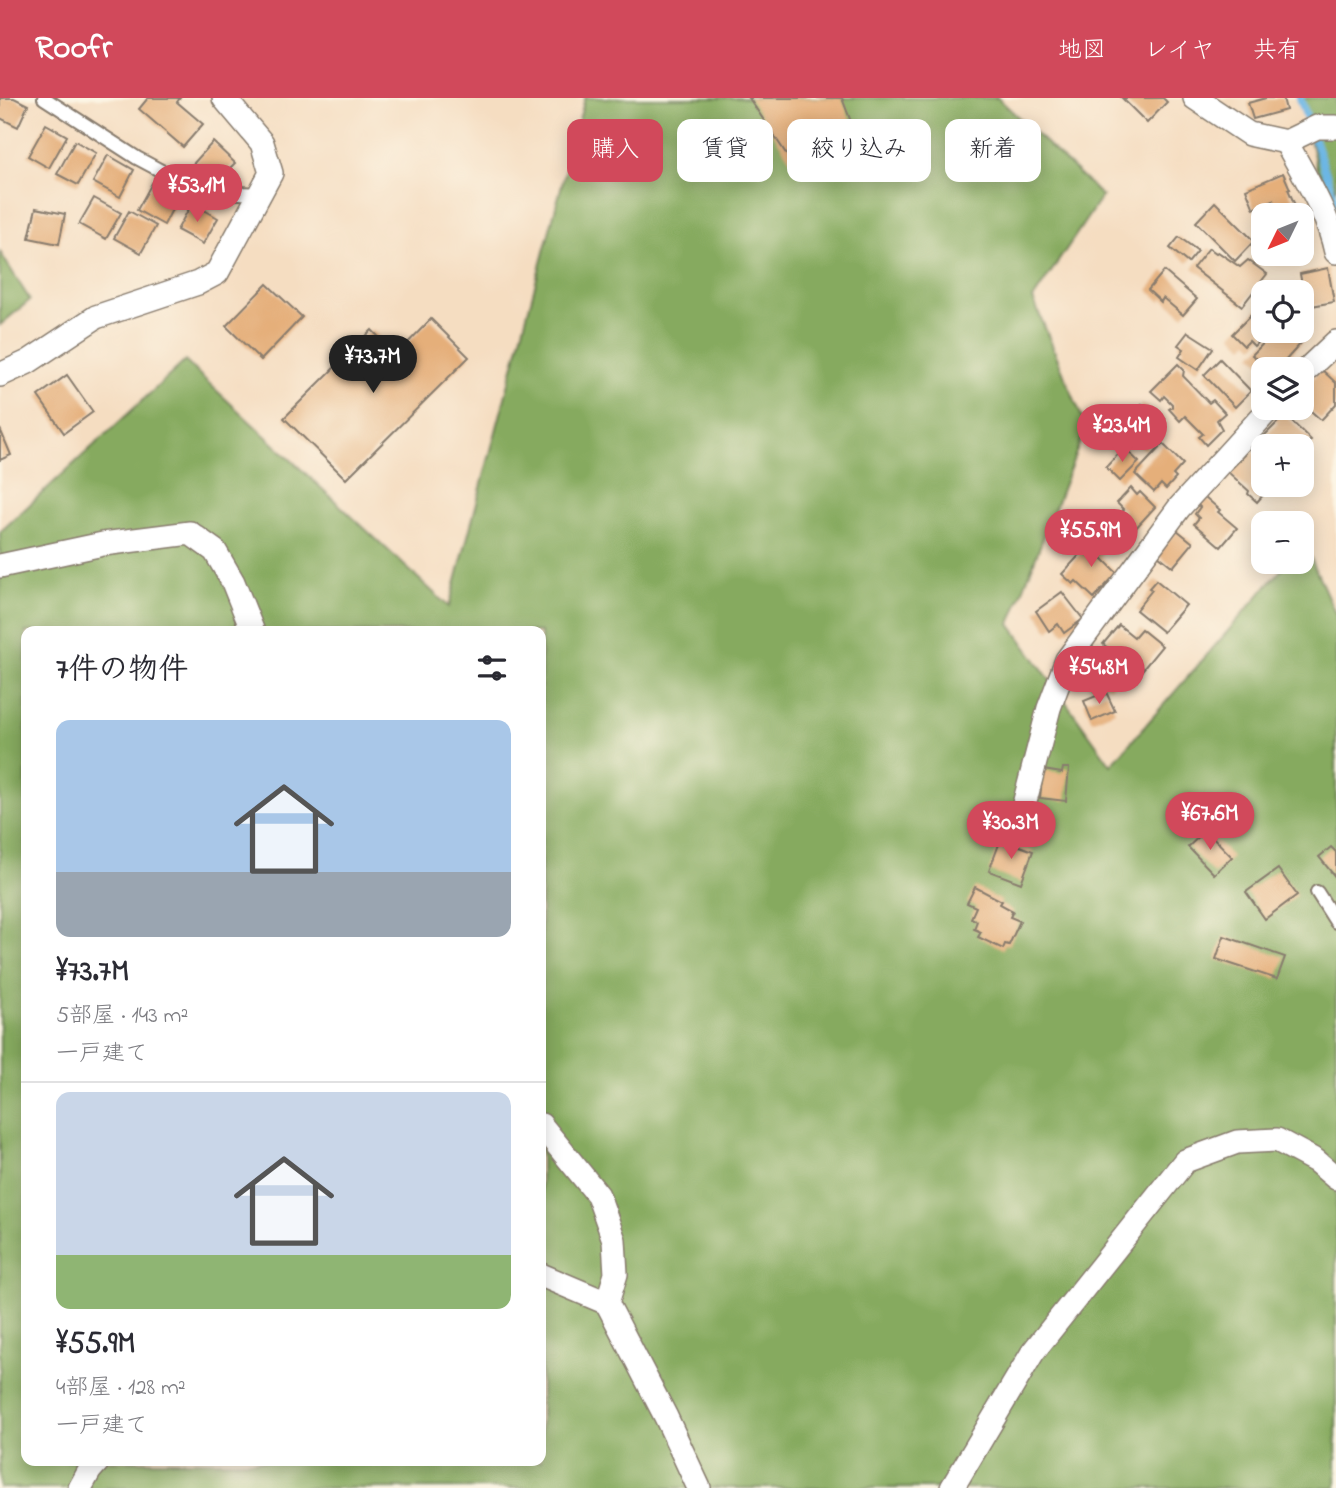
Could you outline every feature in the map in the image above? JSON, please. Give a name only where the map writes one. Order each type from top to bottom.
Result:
[{"type":"street","points":[[0,375],[28,362],[96,317],[198,283],[217,273],[271,173],[262,143],[224,98]]},
{"type":"street","points":[[1195,98],[1249,134],[1286,142],[1327,127]]},
{"type":"street","points":[[1286,142],[1311,188],[1336,252]]},
{"type":"street","points":[[1314,363],[1336,342]]},
{"type":"street","points":[[1018,824],[1049,708],[1067,660],[1179,508],[1259,420]]},
{"type":"street","points":[[0,566],[103,544],[190,533],[215,551],[233,582],[251,626]]},
{"type":"street","points":[[546,1131],[598,1195],[614,1240],[616,1274],[607,1303]]},
{"type":"street","points":[[952,1488],[1033,1352],[1185,1161],[1237,1142],[1277,1140],[1316,1161],[1336,1178]]},
{"type":"street","points":[[546,1277],[607,1303],[699,1488]]},
{"type":"street","points":[[80,1488],[94,1466]]},
{"type":"lane","points":[[44,98],[137,158],[199,191],[260,194]]},
{"type":"lane","points":[[1317,892],[1336,922]]},
{"type":"green space","points":[[585,98],[998,98],[1020,119],[945,119],[945,182],[1041,182],[1041,139],[1102,196],[1033,299],[1086,427],[1010,624],[1111,765],[1278,574],[1314,574],[1314,566],[1336,615],[1336,1488],[0,1488],[0,532],[185,361],[449,607],[567,165],[567,182],[663,182],[663,119],[579,119]]},
{"type":"green space","points":[[1301,98],[1336,98],[1336,199],[1317,170]]},
{"type":"green space","points":[[0,252],[30,300],[0,325]]},
{"type":"building","points":[[0,98],[14,98],[28,105],[18,127],[0,118]]},
{"type":"building","points":[[148,98],[180,98],[177,102],[203,124],[183,147],[139,109]]},
{"type":"building","points":[[749,98],[842,98],[850,119],[787,119],[787,155],[773,134],[773,119],[763,119]]},
{"type":"building","points":[[1122,98],[1163,98],[1167,102],[1147,123]]},
{"type":"building","points":[[1266,98],[1283,98],[1286,110],[1253,119],[1248,103]]},
{"type":"building","points":[[46,124],[67,136],[49,168],[28,156]]},
{"type":"building","points":[[75,141],[96,153],[78,185],[57,174]]},
{"type":"building","points":[[213,142],[235,163],[214,184],[193,164]]},
{"type":"building","points":[[108,155],[134,170],[120,197],[93,182]]},
{"type":"building","points":[[1283,173],[1294,203],[1274,203],[1273,200],[1252,203],[1246,189]]},
{"type":"building","points":[[152,183],[178,198],[164,225],[137,210]]},
{"type":"building","points":[[94,198],[121,213],[106,239],[79,224]]},
{"type":"building","points":[[1215,202],[1251,238],[1251,244],[1235,261],[1196,222]]},
{"type":"building","points":[[192,203],[218,218],[203,244],[177,230]]},
{"type":"building","points":[[36,208],[65,214],[59,244],[29,238]]},
{"type":"building","points":[[129,211],[156,226],[141,253],[114,238]]},
{"type":"building","points":[[1179,237],[1198,251],[1188,263],[1170,248]]},
{"type":"building","points":[[1209,248],[1240,267],[1248,260],[1251,266],[1256,266],[1267,274],[1262,280],[1251,280],[1251,294],[1242,306],[1193,268]]},
{"type":"building","points":[[1328,268],[1334,302],[1314,306],[1314,280],[1301,280],[1300,274]]},
{"type":"building","points":[[1164,271],[1197,299],[1183,315],[1163,298],[1161,302],[1148,290]]},
{"type":"building","points":[[267,284],[302,317],[261,360],[226,326]]},
{"type":"building","points":[[1251,315],[1251,343],[1249,341],[1244,346],[1232,334]]},
{"type":"building","points":[[431,319],[469,357],[346,479],[284,418],[372,330],[396,355]]},
{"type":"building","points":[[1188,332],[1213,348],[1198,370],[1179,357],[1184,349],[1178,345]]},
{"type":"building","points":[[1264,343],[1301,343],[1289,357],[1252,355]]},
{"type":"building","points":[[1220,359],[1251,391],[1235,407],[1204,375]]},
{"type":"building","points":[[1178,364],[1184,370],[1183,376],[1209,403],[1213,400],[1225,413],[1217,420],[1222,429],[1206,445],[1199,437],[1203,434],[1185,416],[1180,421],[1169,409],[1172,404],[1164,396],[1161,400],[1151,391]]},
{"type":"building","points":[[1321,369],[1336,383],[1336,404],[1321,420],[1314,414],[1314,377]]},
{"type":"building","points":[[67,375],[93,412],[64,433],[38,396]]},
{"type":"building","points":[[1142,404],[1165,419],[1145,450],[1118,433],[1133,411],[1136,413]]},
{"type":"building","points":[[1275,420],[1290,420],[1305,434],[1266,434],[1278,422]]},
{"type":"building","points":[[0,429],[11,455],[0,460]]},
{"type":"building","points":[[1163,444],[1183,464],[1166,489],[1161,484],[1154,492],[1135,474]]},
{"type":"building","points":[[1248,447],[1251,450],[1251,497],[1249,491],[1228,472],[1245,455],[1243,453]]},
{"type":"building","points":[[1124,448],[1139,462],[1120,481],[1106,467]]},
{"type":"building","points":[[1131,488],[1137,495],[1140,492],[1155,507],[1133,531],[1118,517],[1124,510],[1117,503]]},
{"type":"building","points":[[1205,497],[1237,528],[1221,547],[1194,524],[1199,518],[1195,514],[1200,507],[1197,504]]},
{"type":"building","points":[[1177,530],[1193,543],[1173,567],[1158,555]]},
{"type":"building","points":[[1097,536],[1108,547],[1100,556],[1117,573],[1094,598],[1076,581],[1073,584],[1062,574]]},
{"type":"building","points":[[1156,580],[1186,605],[1163,632],[1136,610],[1152,590],[1149,588]]},
{"type":"building","points":[[1062,592],[1083,619],[1064,633],[1058,624],[1049,631],[1036,611]]},
{"type":"building","points":[[1119,625],[1134,637],[1141,629],[1162,646],[1139,674],[1103,644]]},
{"type":"building","points":[[1098,649],[1122,675],[1109,688],[1105,684],[1096,692],[1080,674],[1086,669],[1082,664]]},
{"type":"building","points":[[1106,692],[1115,711],[1092,721],[1084,701]]},
{"type":"building","points":[[1063,768],[1069,768],[1066,801],[1040,798],[1043,770],[1062,773]]},
{"type":"building","points":[[1206,830],[1232,857],[1214,874],[1188,847]]},
{"type":"building","points":[[1001,839],[1033,851],[1021,883],[989,871]]},
{"type":"building","points":[[1331,847],[1336,852],[1336,878],[1319,857]]},
{"type":"building","points":[[1278,869],[1297,895],[1265,919],[1246,892]]},
{"type":"building","points":[[975,887],[1002,901],[1000,904],[1013,911],[1010,917],[1020,921],[1009,945],[1005,944],[1003,949],[978,937],[981,932],[974,929],[977,921],[971,918],[976,907],[967,903]]},
{"type":"building","points":[[1224,936],[1285,957],[1277,979],[1216,959]]},
{"type":"waterway","points":[[1300,98],[1336,203]]}]
